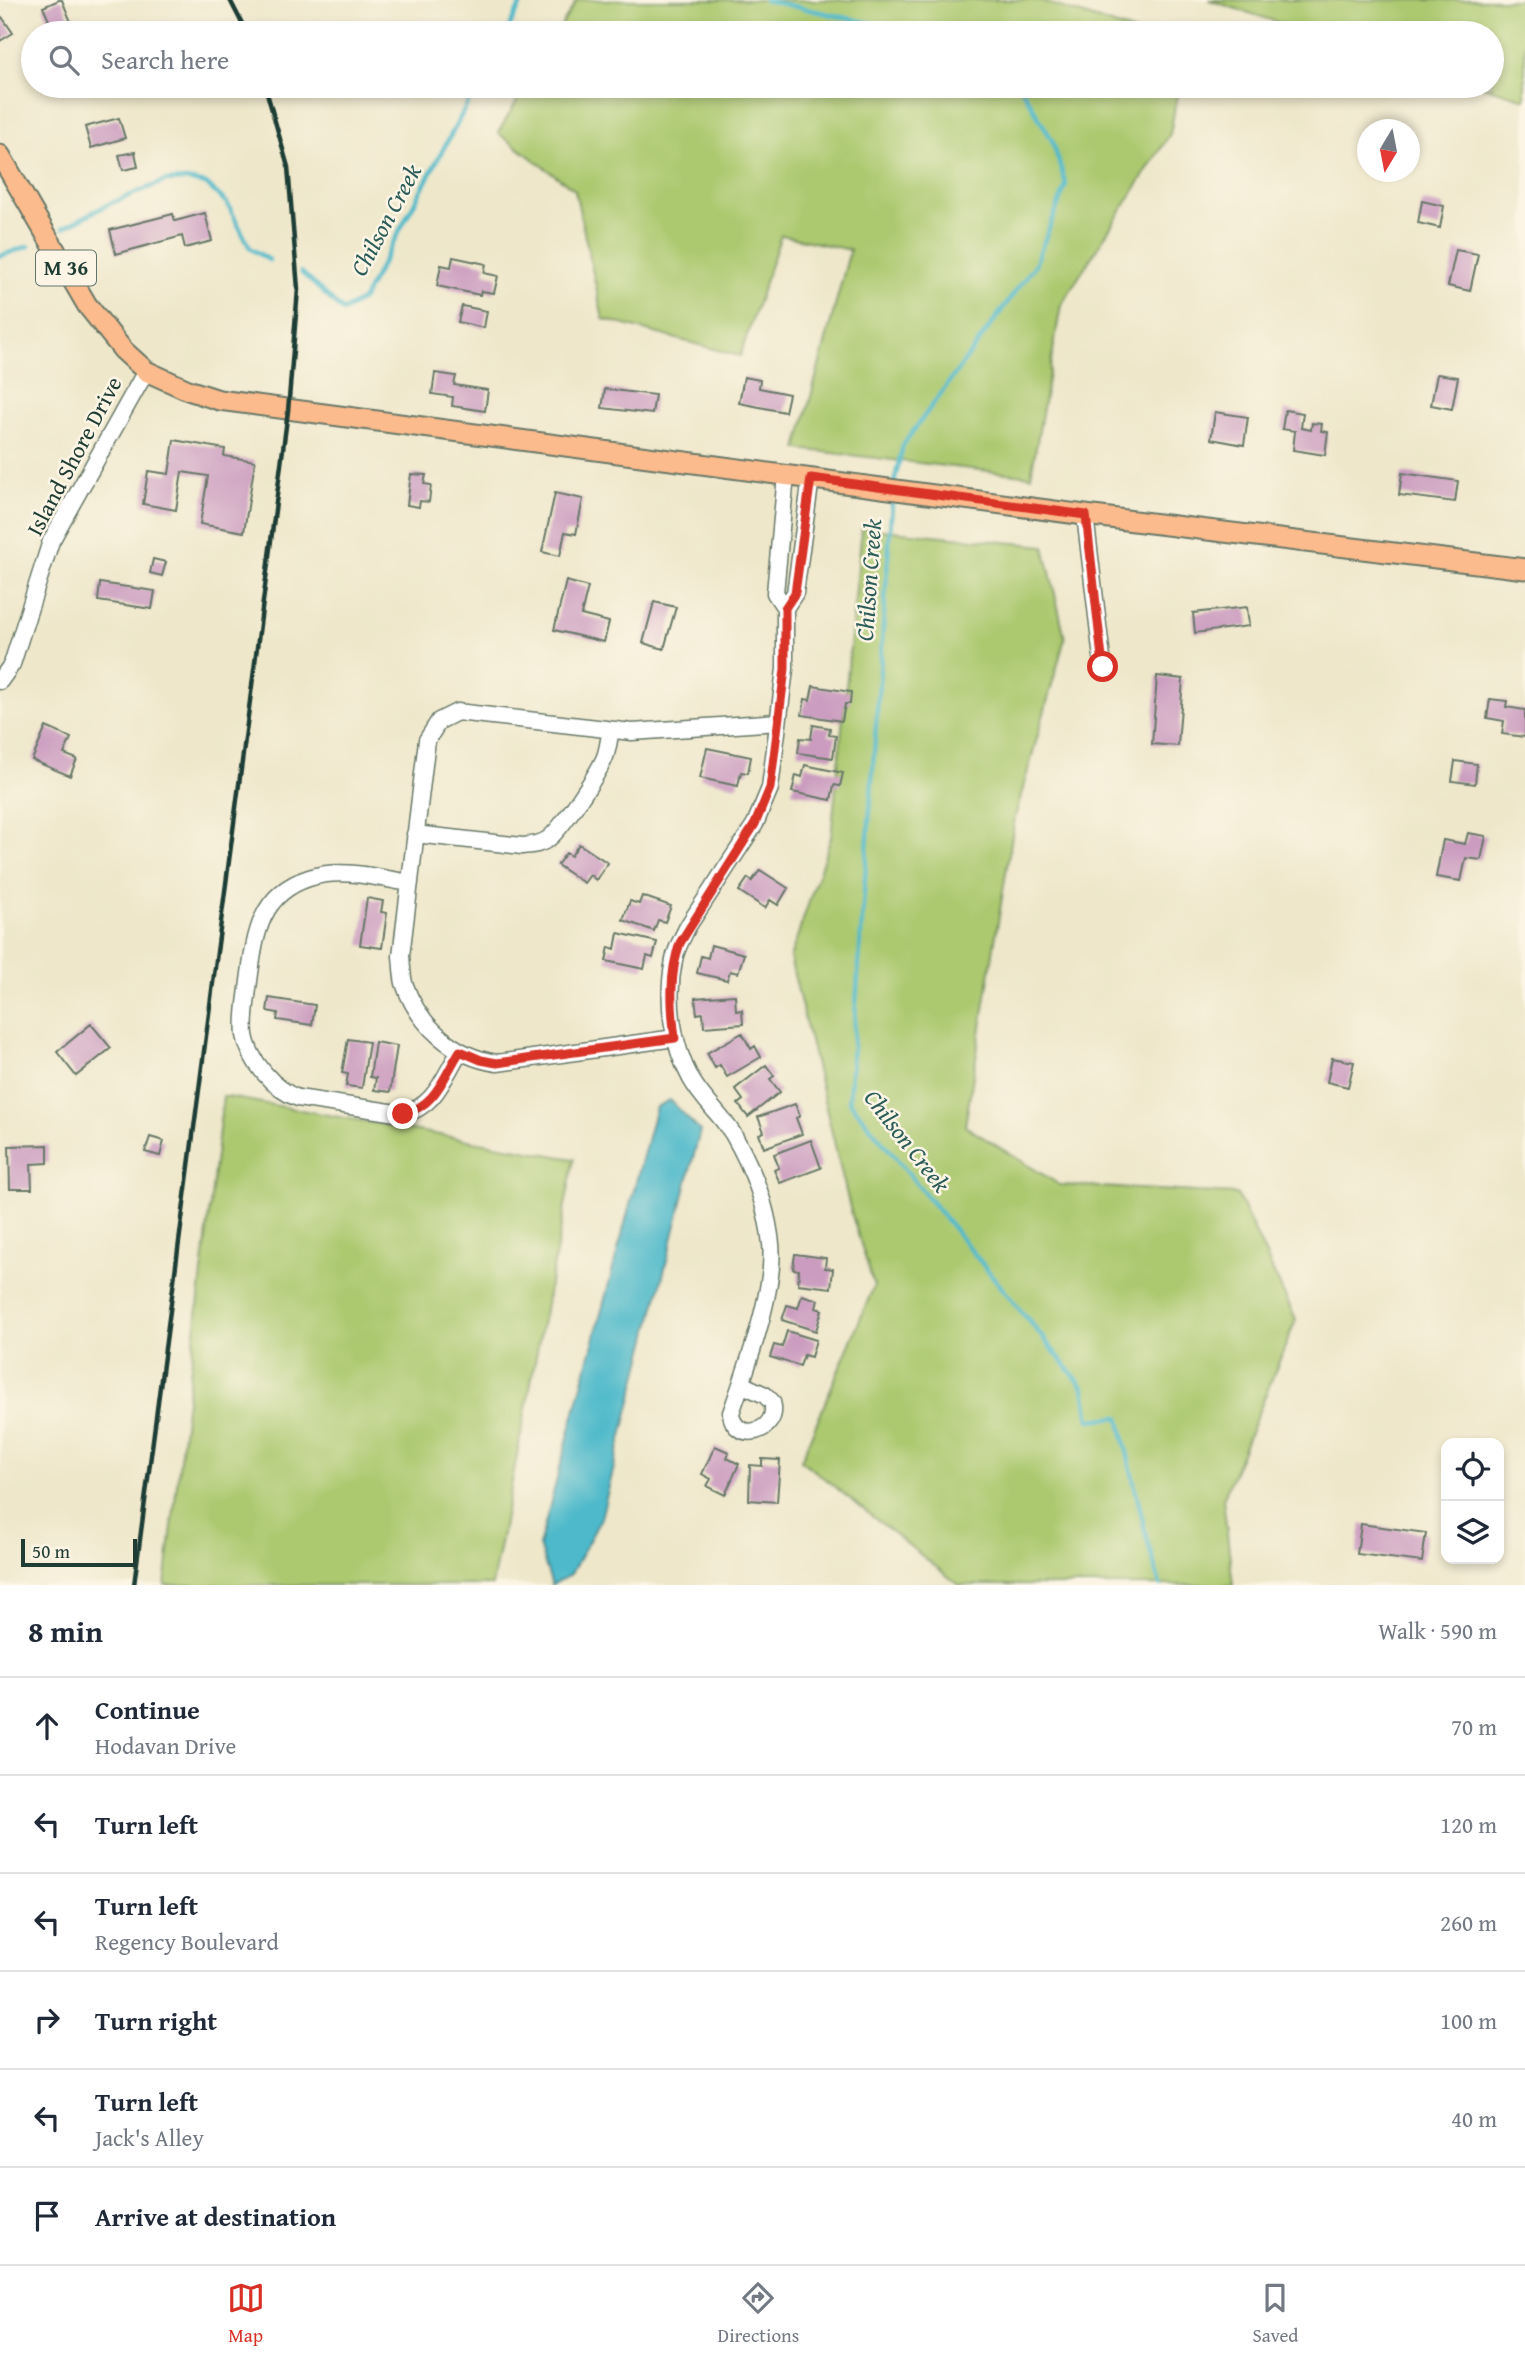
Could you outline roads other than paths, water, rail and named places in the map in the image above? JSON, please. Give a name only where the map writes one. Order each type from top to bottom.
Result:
[{"type":"main road","name":"M 36","points":[[0,155],[87,305],[123,351],[146,370],[188,390],[219,400],[1086,515],[1525,569]]},
{"type":"street","name":"Island Shore Drive","points":[[0,681],[12,664],[51,541],[146,370]]},
{"type":"street","points":[[741,1384],[767,1294],[771,1245],[756,1181],[743,1152],[731,1131],[691,1080],[675,1038],[671,994],[674,960],[688,926],[755,824],[770,788],[785,669],[785,608],[775,593],[786,475]]},
{"type":"street","points":[[785,608],[795,593],[811,478]]},
{"type":"street","points":[[1086,515],[1103,667]]},
{"type":"street","points":[[675,1038],[497,1063],[481,1060],[451,1047],[429,1026],[404,982],[401,956],[427,740],[439,721],[457,712],[611,730],[655,732],[778,722]]},
{"type":"street","points":[[415,834],[522,846],[539,844],[549,839],[564,821],[605,757],[611,730]]},
{"type":"street","points":[[410,883],[336,873],[309,878],[275,898],[264,914],[254,941],[245,1034],[257,1062],[277,1087],[288,1095],[403,1114],[428,1104],[460,1051]]},
{"type":"water","points":[[670,1100],[700,1131],[601,1518],[571,1574],[552,1585],[539,1546],[656,1107]]},
{"type":"waterway","name":"Chilson Creek","points":[[512,21],[523,0]]},
{"type":"waterway","name":"Chilson Creek","points":[[765,0],[861,21]]},
{"type":"waterway","name":"Chilson Creek","points":[[301,272],[343,311],[363,299],[471,98]]},
{"type":"waterway","name":"Chilson Creek","points":[[894,483],[903,445],[1035,265],[1066,185],[1052,140],[1027,98]]},
{"type":"waterway","name":"Chilson Creek","points":[[63,228],[107,205],[165,181],[187,180],[206,184],[227,203],[250,248],[269,260]]},
{"type":"waterway","name":"Chilson Creek","points":[[0,256],[29,246]]},
{"type":"waterway","name":"Chilson Creek","points":[[892,503],[849,1101],[1084,1388],[1089,1420],[1119,1417],[1160,1585]]},
{"type":"railway","points":[[230,0],[241,21]]},
{"type":"railway","points":[[134,1585],[288,411],[298,289],[288,167],[268,98]]}]
